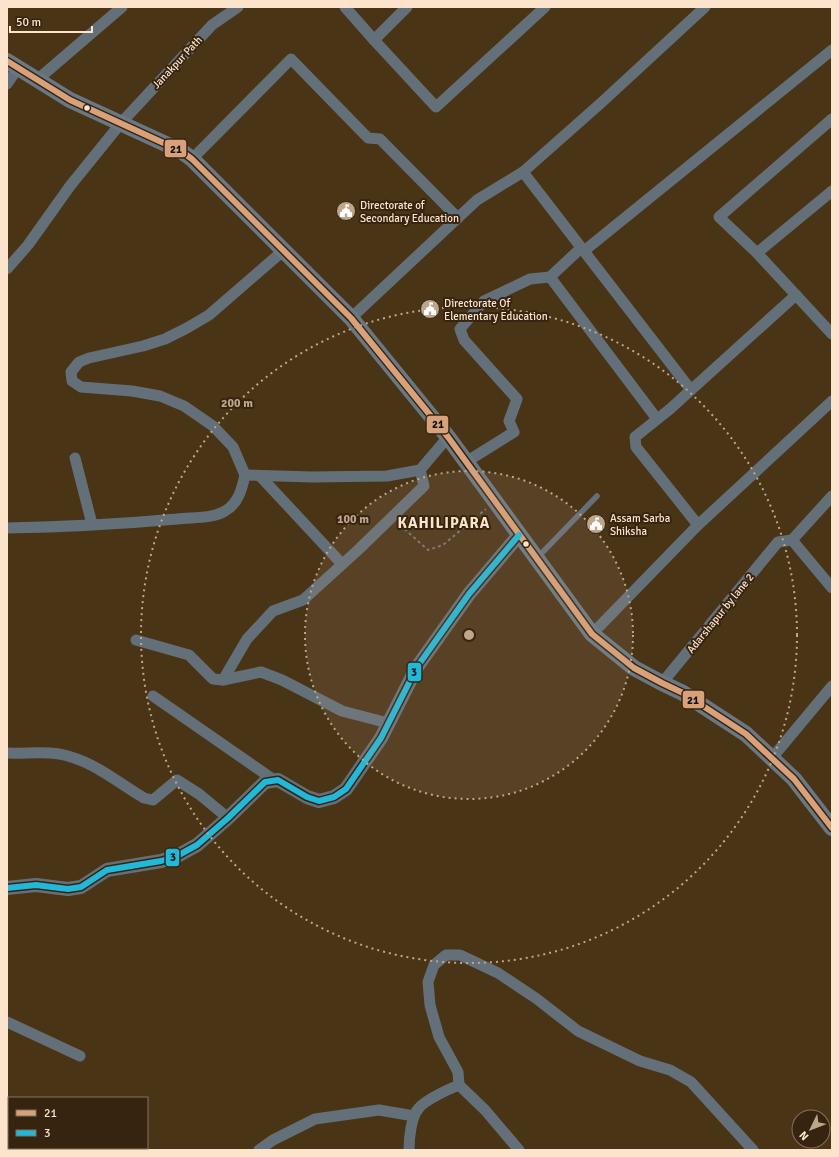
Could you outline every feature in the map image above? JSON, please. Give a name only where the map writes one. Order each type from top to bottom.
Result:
[{"type":"main road","points":[[12,65],[70,100],[181,151],[192,159],[351,318],[448,437],[592,634],[634,668],[662,684],[683,693],[746,734],[794,778],[832,828]]},
{"type":"street","points":[[37,80],[122,7]]},
{"type":"street","name":"Janakpur Path","points":[[7,269],[28,246],[70,186],[121,123],[212,25],[238,7]]},
{"type":"street","points":[[345,7],[436,107],[545,7]]},
{"type":"street","points":[[374,40],[407,7]]},
{"type":"street","points":[[351,318],[477,200],[523,172],[601,103],[705,7]]},
{"type":"street","points":[[466,462],[514,432],[509,421],[516,399],[464,340],[460,329],[484,301],[530,279],[550,277],[582,249],[832,50]]},
{"type":"street","points":[[192,159],[291,59],[368,138],[380,139],[458,218]]},
{"type":"street","points":[[7,84],[12,65]]},
{"type":"street","points":[[832,119],[719,217],[757,253],[832,334]]},
{"type":"street","points":[[523,172],[691,390]]},
{"type":"street","points":[[757,253],[832,191]]},
{"type":"street","points":[[7,528],[92,524],[218,515],[227,511],[238,498],[245,475],[233,447],[213,426],[184,406],[160,396],[132,391],[81,387],[72,381],[71,372],[79,362],[89,358],[143,346],[165,339],[187,328],[209,315],[284,250]]},
{"type":"street","points":[[550,277],[657,419]]},
{"type":"street","points":[[698,525],[636,447],[635,437],[691,390],[796,294]]},
{"type":"street","points":[[592,634],[698,525],[832,401]]},
{"type":"street","points":[[245,475],[312,477],[387,476],[420,470],[448,437]]},
{"type":"street","points":[[75,458],[92,524]]},
{"type":"street","points":[[223,680],[247,639],[273,611],[303,600],[424,486],[420,470]]},
{"type":"street","points":[[260,476],[342,564]]},
{"type":"street","points":[[832,496],[792,540],[832,588]]},
{"type":"street","points":[[7,888],[36,885],[68,889],[81,887],[107,870],[161,861],[177,856],[197,845],[228,818],[265,782],[278,780],[307,797],[319,801],[334,797],[346,788],[381,738],[417,667],[469,594],[519,535]]},
{"type":"street","name":"Adarshapur by lane 2","points":[[662,684],[778,542],[792,540]]},
{"type":"street","points":[[136,640],[189,655],[212,679],[223,680],[261,672],[282,680],[342,711],[388,723]]},
{"type":"street","points":[[772,758],[832,686]]},
{"type":"street","points":[[153,696],[274,780]]},
{"type":"street","points":[[7,753],[27,754],[49,752],[71,756],[94,766],[144,798],[153,800],[177,780],[199,794],[228,818]]},
{"type":"street","points":[[519,1150],[485,1110],[459,1085],[458,1072],[439,1037],[430,1005],[428,982],[434,965],[446,955],[460,955],[498,973],[537,999],[578,1031],[640,1061],[670,1070],[691,1082],[753,1150]]},
{"type":"street","points":[[7,1022],[80,1056]]},
{"type":"street","points":[[409,1150],[414,1116],[419,1107],[440,1094],[459,1085]]},
{"type":"street","points":[[259,1150],[273,1140],[315,1119],[379,1110],[414,1116]]},
{"type":"lane","points":[[537,558],[597,496]]},
{"type":"path","points":[[391,517],[428,550],[443,545],[489,507]]},
{"type":"transit line","name":"21","points":[[7,61],[70,100],[181,151],[192,159],[351,318],[448,437],[592,634],[634,668],[683,693],[746,734],[794,779],[832,828]]},
{"type":"transit line","name":"3","points":[[7,888],[36,885],[68,889],[81,887],[107,870],[161,861],[177,856],[197,845],[228,818],[265,782],[278,780],[307,797],[319,801],[334,797],[346,789],[381,738],[417,667],[469,594],[519,535]]},
{"type":"place","name":"Directorate of Secondary Education","points":[[346,211]]},
{"type":"place","name":"Directorate Of Elementary Education","points":[[430,309]]},
{"type":"place","name":"Assam Sarba Shiksha","points":[[596,524]]},
{"type":"district","name":"KAHILIPARA","points":[[444,523]]}]
